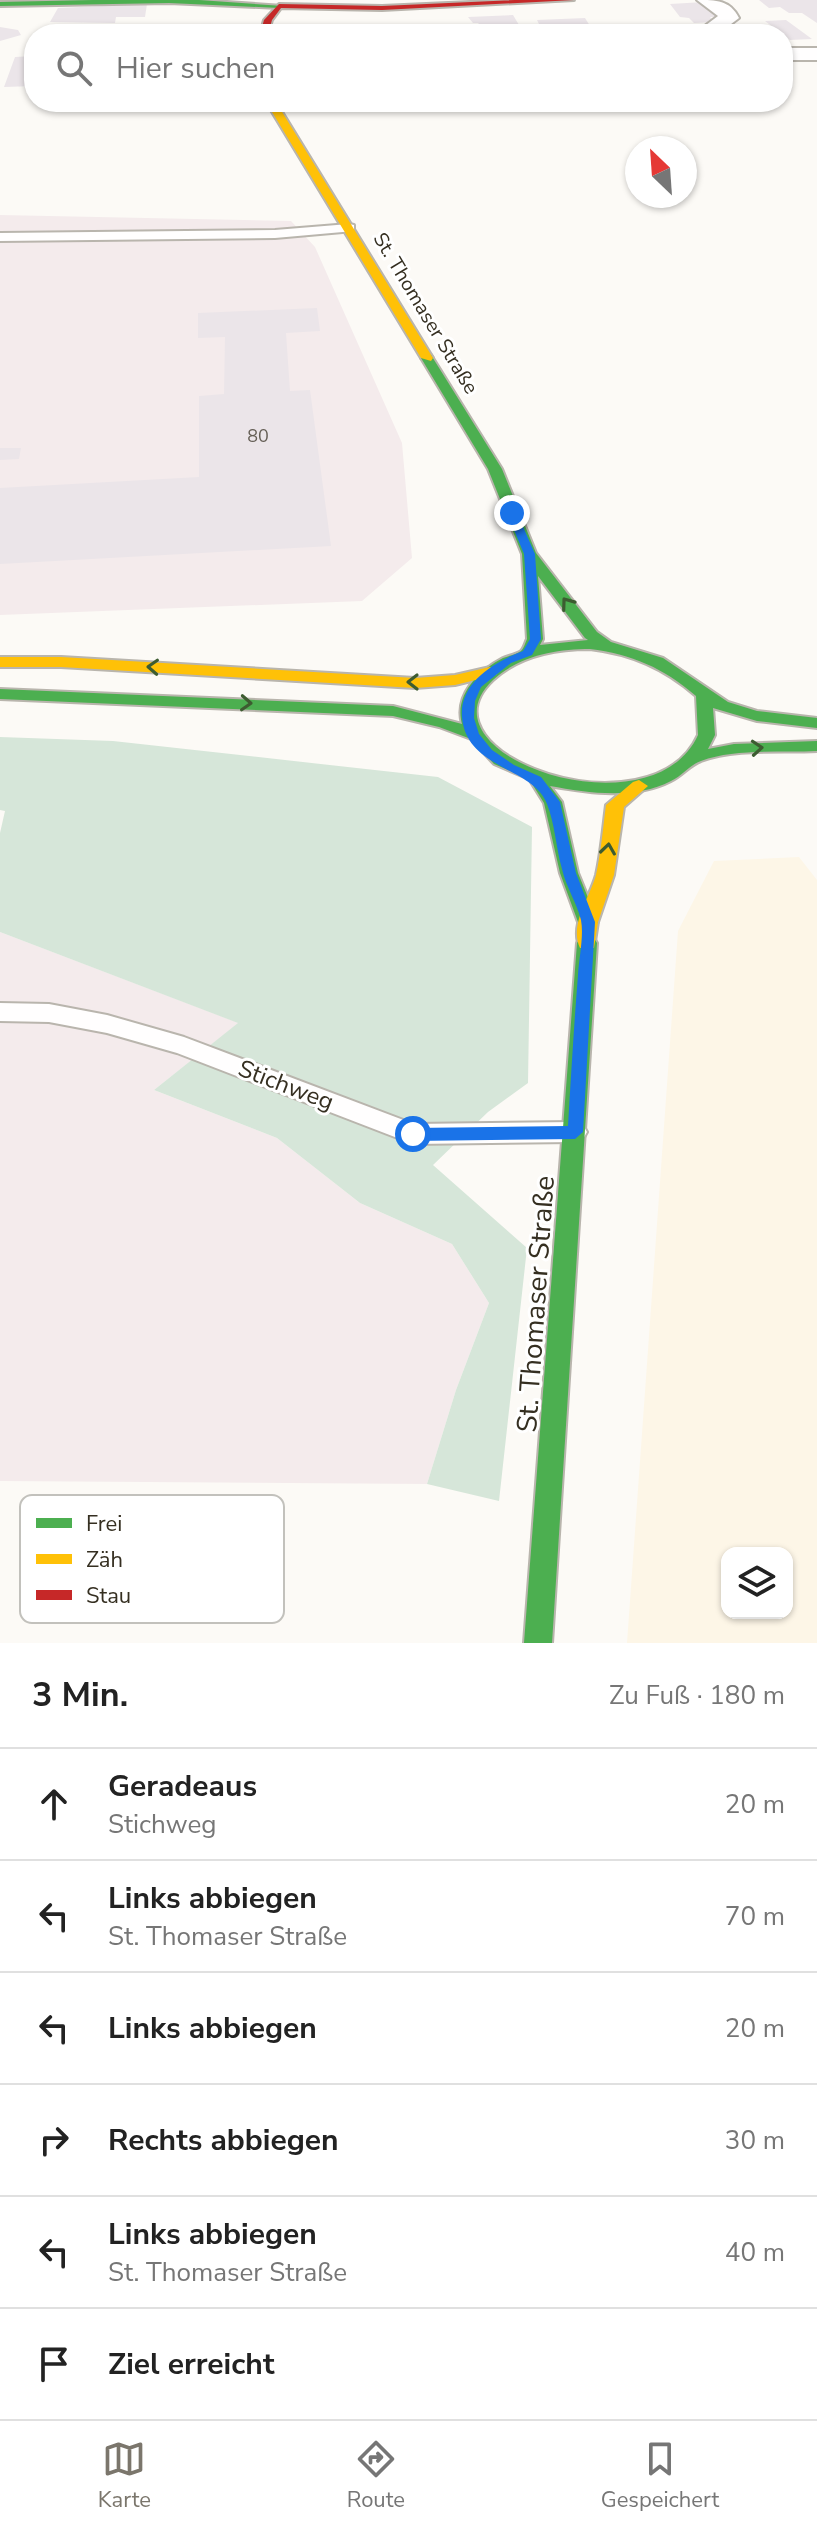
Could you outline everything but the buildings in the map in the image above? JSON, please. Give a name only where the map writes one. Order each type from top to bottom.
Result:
[{"type":"main road","points":[[0,4],[169,1],[382,8],[570,0]]},
{"type":"main road","points":[[267,24],[279,6]]},
{"type":"main road","name":"St. Thomaser Straße","points":[[277,112],[495,469],[529,554],[591,635],[608,648]]},
{"type":"main road","name":"St. Thomaser Straße","points":[[528,653],[535,639],[529,554]]},
{"type":"main road","points":[[567,646],[608,648],[655,660],[691,683],[703,697],[710,717],[708,737],[697,756],[673,774],[639,786],[605,790],[570,788],[537,780],[509,768],[488,753],[474,735],[468,718],[469,701],[476,686],[490,672],[528,653],[567,646]]},
{"type":"main road","points":[[0,662],[61,662],[415,683],[455,680],[490,672]]},
{"type":"main road","points":[[0,694],[393,711],[444,723],[474,735]]},
{"type":"main road","points":[[703,697],[730,710],[817,723]]},
{"type":"main road","points":[[697,756],[746,748],[817,746]]},
{"type":"main road","name":"St. Thomaser Straße","points":[[537,780],[553,802],[569,873],[588,922]]},
{"type":"main road","name":"St. Thomaser Straße","points":[[538,1643],[588,922],[605,875],[615,805],[639,786]]},
{"type":"street","points":[[707,0],[726,11],[729,18],[720,24]]},
{"type":"street","points":[[793,54],[817,54]]},
{"type":"lane","points":[[0,237],[275,234],[349,228]]},
{"type":"lane","name":"Stichweg","points":[[0,1012],[49,1013],[107,1024],[184,1046],[413,1134],[575,1132]]},
{"type":"shaded area","points":[[0,215],[291,221],[315,247],[402,443],[412,558],[362,601],[0,615]]},
{"type":"shaded area","points":[[799,857],[817,880],[817,1643],[627,1643],[678,931],[714,861]]},
{"type":"shaded area","points":[[0,932],[239,1023],[154,1090],[277,1138],[360,1203],[452,1244],[489,1303],[456,1390],[427,1484],[0,1481]]},
{"type":"green space","points":[[0,737],[113,741],[438,777],[532,827],[528,1083],[488,1112],[433,1165],[527,1248],[499,1501],[427,1484],[456,1390],[489,1303],[452,1244],[360,1203],[277,1138],[154,1090],[238,1023],[0,932],[0,833],[5,811],[0,810]]},
{"type":"traffic: fast","points":[[0,4],[169,1],[279,6]]},
{"type":"traffic: fast","points":[[427,358],[495,469],[529,554],[591,635],[608,648]]},
{"type":"traffic: fast","points":[[528,653],[535,639],[529,554]]},
{"type":"traffic: fast","points":[[703,697],[707,729],[699,749],[683,767],[661,779],[635,786],[607,788],[577,785],[524,772],[500,760],[485,746],[472,729],[468,714],[470,699],[478,686],[505,664],[555,646],[590,645],[625,650],[658,662],[715,702],[733,710],[817,723]]},
{"type":"traffic: fast","points":[[0,694],[393,711],[444,723],[474,735]]},
{"type":"traffic: fast","points":[[697,756],[734,749],[817,746]]},
{"type":"traffic: fast","points":[[537,780],[553,802],[569,873],[588,922]]},
{"type":"traffic: fast","points":[[538,1643],[587,943]]},
{"type":"traffic: slow","points":[[277,112],[427,358]]},
{"type":"traffic: slow","points":[[0,662],[61,662],[415,683],[455,680],[490,672]]},
{"type":"traffic: slow","points":[[587,943],[588,922],[605,875],[615,805],[639,786]]},
{"type":"traffic: jam","points":[[267,24],[279,6],[382,8],[570,0]]},
{"type":"route","points":[[413,1134],[575,1132],[588,922],[569,873],[553,802],[537,780],[509,768],[488,753],[474,735],[468,718],[469,701],[476,686],[507,661],[528,653],[535,639],[529,554],[512,513]]}]
